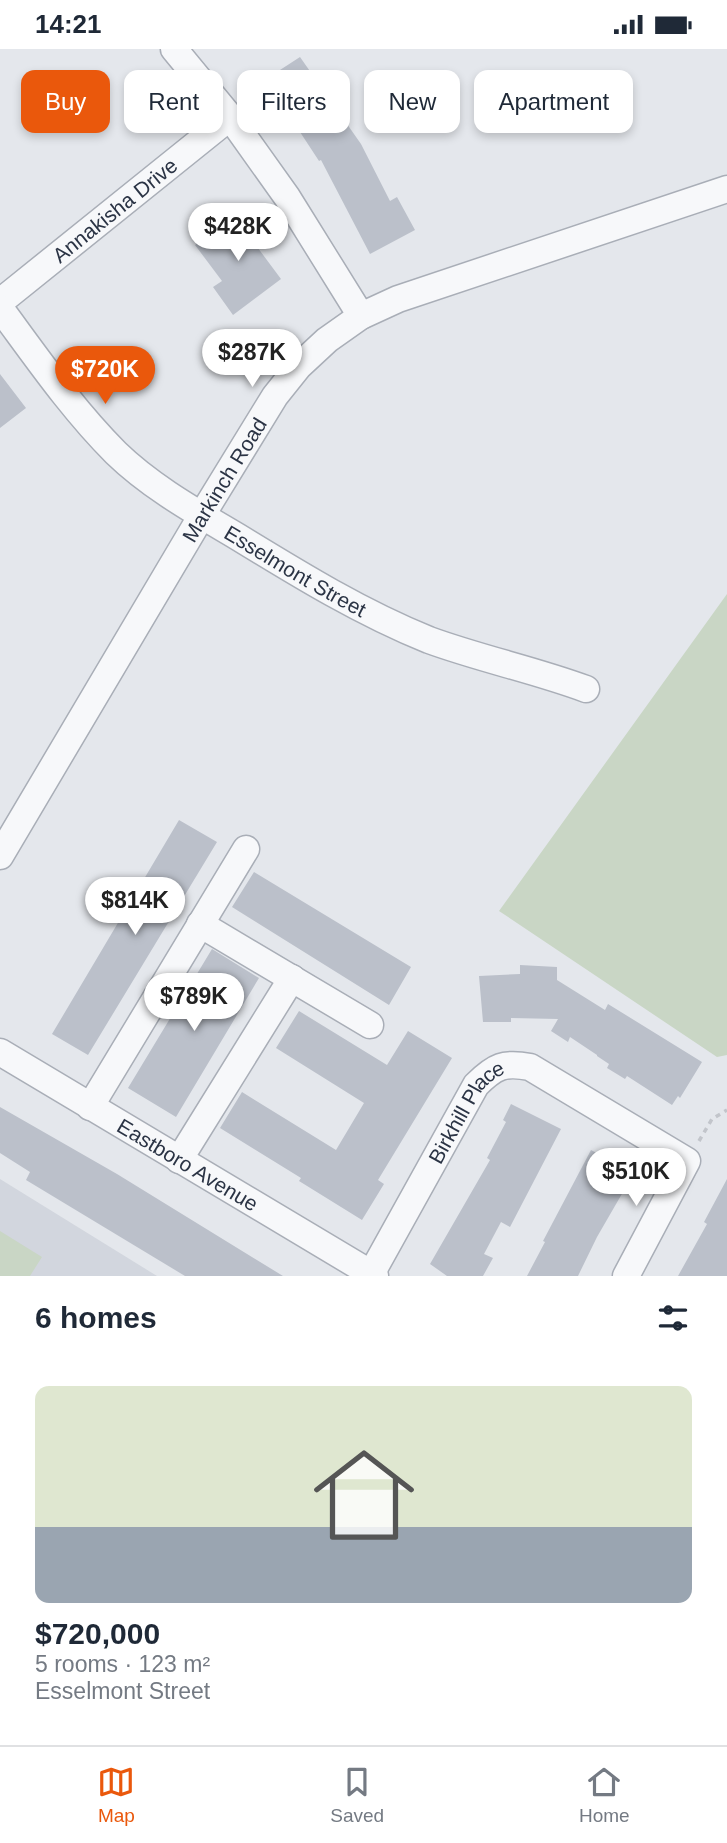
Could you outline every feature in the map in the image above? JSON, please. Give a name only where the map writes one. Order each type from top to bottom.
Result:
[{"type":"street","points":[[174,49],[230,117],[288,197],[361,316]]},
{"type":"street","name":"Annakisha Drive","points":[[0,302],[230,117]]},
{"type":"street","name":"Markinch Road","points":[[0,856],[275,396],[299,366],[327,340],[361,316],[398,299],[727,188]]},
{"type":"street","name":"Esselmont Street","points":[[0,308],[85,418],[117,454],[156,486],[380,619],[432,641],[546,674],[586,689]]},
{"type":"street","points":[[90,1107],[246,849]]},
{"type":"street","points":[[200,924],[370,1025]]},
{"type":"street","points":[[179,1160],[292,978]]},
{"type":"street","name":"Eastboro Avenue","points":[[0,1052],[372,1275]]},
{"type":"street","name":"Birkhill Place","points":[[372,1275],[477,1085],[490,1071],[510,1063],[530,1067],[687,1161]]},
{"type":"street","points":[[626,1276],[687,1161]]},
{"type":"path","points":[[687,1161],[712,1119],[727,1110]]},
{"type":"shaded area","points":[[0,1179],[157,1276],[0,1276]]},
{"type":"green space","points":[[727,594],[727,1055],[717,1057],[499,911]]},
{"type":"green space","points":[[0,1231],[42,1257],[30,1276],[0,1276]]},
{"type":"building","points":[[300,57],[309,70],[280,70]]},
{"type":"building","points":[[350,128],[390,201],[397,197],[415,230],[370,254],[321,160],[319,161],[301,133],[350,133]]},
{"type":"building","points":[[239,211],[260,240],[255,244],[281,279],[233,315],[213,287],[222,281],[195,245]]},
{"type":"building","points":[[0,374],[26,408],[0,428]]},
{"type":"building","points":[[179,820],[217,842],[88,1055],[52,1034]]},
{"type":"building","points":[[254,872],[411,967],[389,1005],[232,907]]},
{"type":"building","points":[[212,949],[259,978],[176,1117],[128,1088]]},
{"type":"building","points":[[520,965],[557,967],[557,980],[605,1010],[608,1004],[702,1062],[680,1098],[678,1096],[672,1105],[627,1076],[625,1079],[607,1068],[609,1064],[570,1037],[568,1042],[551,1031],[558,1019],[511,1018],[511,1022],[483,1022],[479,976],[520,974]]},
{"type":"building","points":[[299,1011],[387,1065],[408,1031],[452,1058],[378,1180],[384,1184],[362,1220],[220,1128],[242,1092],[336,1150],[364,1103],[276,1048]]},
{"type":"building","points":[[511,1104],[561,1129],[510,1227],[501,1222],[484,1254],[493,1258],[483,1276],[447,1276],[430,1264],[490,1160],[487,1158],[506,1122],[503,1120]]},
{"type":"building","points":[[0,1107],[117,1174],[283,1276],[185,1276],[26,1180],[30,1172],[0,1153]]},
{"type":"building","points":[[591,1150],[634,1173],[578,1276],[527,1276],[545,1242],[543,1241]]},
{"type":"building","points":[[727,1179],[727,1276],[678,1276],[707,1224],[704,1222]]}]
